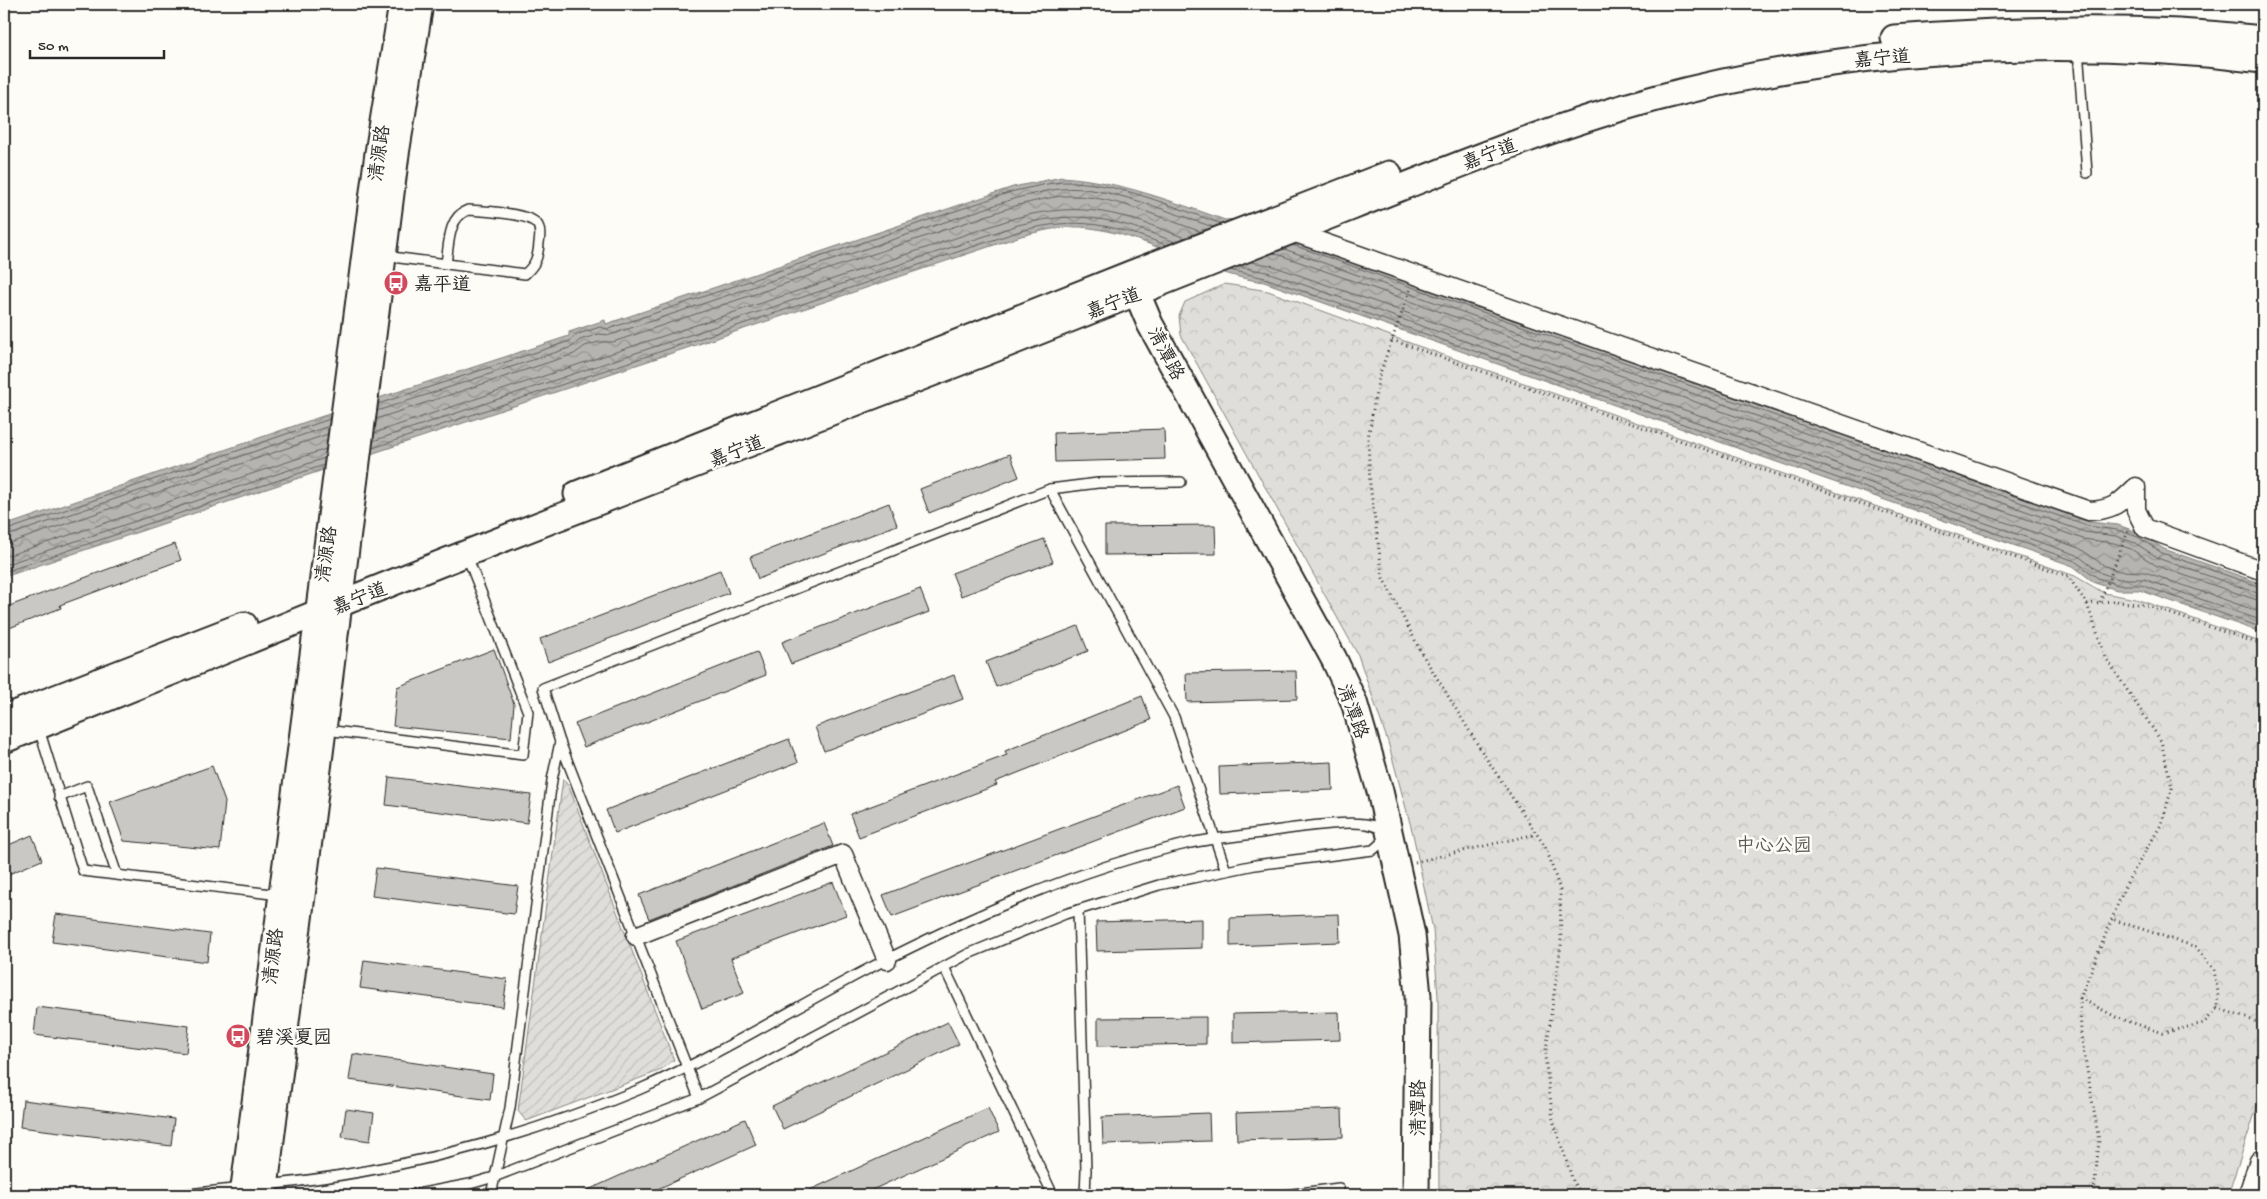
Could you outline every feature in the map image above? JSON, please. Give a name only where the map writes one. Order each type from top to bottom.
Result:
[{"type":"highway","points":[[2253,1195],[2263,1164]]},
{"type":"main road","name":"清源路","points":[[254,1191],[280,895],[330,600],[357,388],[389,77],[402,4]]},
{"type":"main road","name":"清源路","points":[[357,388],[383,256],[401,118],[420,4]]},
{"type":"main road","name":"嘉宁道","points":[[4,740],[330,600],[467,555],[1133,283],[1167,260],[1490,135],[1597,99],[1701,71],[1784,54],[1882,39],[1993,31],[2100,28],[2202,33],[2263,39]]},
{"type":"main road","name":"嘉宁道","points":[[4,718],[330,600],[1133,283],[1191,272],[1290,231],[1531,137],[1616,109],[1703,87],[1822,64],[1883,55],[2078,48],[2200,52],[2263,60]]},
{"type":"main road","name":"清潭路","points":[[1133,283],[1150,324],[1334,659],[1354,702],[1380,791],[1412,935],[1418,996],[1416,1195]]},
{"type":"main road","name":"清源路","points":[[254,1191],[323,730],[330,600]]},
{"type":"street","points":[[1290,231],[2089,510],[2105,510],[2121,502],[2136,487],[2136,510],[2145,528],[2263,571]]},
{"type":"street","points":[[636,936],[843,854],[887,960]]},
{"type":"lane","points":[[2078,48],[2087,173]]},
{"type":"lane","points":[[383,256],[446,264],[525,274],[534,266],[538,255],[540,232],[537,223],[528,217],[468,210],[459,213],[454,220],[446,264]]},
{"type":"lane","points":[[699,1098],[560,742],[543,688],[1050,489],[1098,483],[1181,482]]},
{"type":"lane","points":[[1050,489],[1174,717],[1226,871]]},
{"type":"lane","points":[[323,730],[523,755],[528,712],[467,555]]},
{"type":"lane","points":[[38,726],[83,871],[280,895]]},
{"type":"lane","points":[[491,1195],[510,1108],[552,780],[560,742]]},
{"type":"lane","points":[[59,797],[87,786],[117,875]]},
{"type":"lane","points":[[179,1195],[254,1191],[367,1172],[503,1139],[540,1127],[639,1089],[687,1067],[963,921],[1076,876],[1191,843],[1318,825],[1372,825],[1390,835],[1373,850],[1256,865],[1159,884],[1078,910],[968,954],[699,1098],[494,1177],[470,1184],[412,1195]]},
{"type":"lane","points":[[1078,910],[1086,1170],[1084,1195]]},
{"type":"lane","points":[[944,967],[1052,1195]]},
{"type":"lane","points":[[1285,1195],[1339,1188]]},
{"type":"path","points":[[1415,275],[1379,376],[1368,438],[1370,485],[1383,578],[1426,660],[1486,758],[1546,848],[1560,890],[1560,945],[1545,1057],[1554,1120],[1574,1184],[1583,1195]]},
{"type":"path","points":[[1392,340],[2068,576],[2087,604],[2106,658],[2161,741],[2172,788],[2161,825],[2126,884],[2080,998],[2081,1034],[2099,1141],[2094,1192],[2090,1195]]},
{"type":"path","points":[[2100,602],[2136,510]]},
{"type":"path","points":[[2087,604],[2112,601],[2145,605],[2263,645]]},
{"type":"path","points":[[1398,866],[1536,834]]},
{"type":"path","points":[[2080,998],[2116,1017],[2163,1033],[2204,1023],[2217,1008],[2218,992],[2214,970],[2196,947],[2112,919]]},
{"type":"path","points":[[2217,1008],[2263,1024]]},
{"type":"green space","name":"中心公园","points":[[1225,284],[1268,291],[1418,346],[2075,576],[2104,593],[2136,599],[2263,643],[2263,1089],[2228,1195],[1439,1195],[1438,996],[1433,930],[1413,834],[1388,742],[1358,655],[1181,335],[1179,316],[1185,302]]},
{"type":"green space","points":[[563,779],[569,787],[674,1060],[659,1071],[526,1121],[518,1111]]},
{"type":"water","points":[[1062,177],[1124,187],[1225,220],[1238,219],[1326,253],[2089,522],[2118,525],[2140,533],[2164,549],[2263,584],[2263,633],[2139,590],[2117,590],[2095,583],[2073,566],[1264,282],[1218,271],[1150,244],[1105,230],[1081,227],[1058,228],[1021,236],[4,577],[4,526],[317,418],[569,336],[569,332],[605,320],[606,324],[1013,187]]},
{"type":"building","points":[[1164,429],[1165,459],[1055,462],[1054,433]]},
{"type":"building","points":[[1010,454],[1019,477],[929,513],[920,489]]},
{"type":"building","points":[[889,503],[897,525],[758,579],[750,557]]},
{"type":"building","points":[[1215,525],[1216,554],[1105,555],[1105,526]]},
{"type":"building","points":[[1044,539],[1053,562],[961,596],[952,573]]},
{"type":"building","points":[[175,544],[181,560],[60,605],[61,608],[4,630],[4,608]]},
{"type":"building","points":[[720,570],[729,593],[548,662],[540,639]]},
{"type":"building","points":[[920,589],[929,612],[791,664],[782,642]]},
{"type":"building","points":[[1078,626],[1088,651],[996,687],[986,662]]},
{"type":"building","points":[[494,649],[514,704],[511,738],[393,726],[397,687]]},
{"type":"building","points":[[757,652],[766,675],[584,747],[575,724]]},
{"type":"building","points":[[1296,671],[1297,699],[1187,702],[1186,673]]},
{"type":"building","points":[[954,675],[963,699],[824,751],[815,727]]},
{"type":"building","points":[[1142,696],[1151,720],[995,782],[997,785],[859,837],[850,814],[1007,755],[1005,751]]},
{"type":"building","points":[[789,739],[798,762],[615,833],[606,810]]},
{"type":"building","points":[[1332,762],[1333,790],[1220,794],[1219,767]]},
{"type":"building","points":[[212,766],[225,802],[220,850],[124,841],[110,802]]},
{"type":"building","points":[[389,777],[531,795],[527,823],[386,805]]},
{"type":"building","points":[[1177,785],[1185,807],[892,917],[883,895]]},
{"type":"building","points":[[824,823],[833,846],[649,919],[639,895]]},
{"type":"building","points":[[32,835],[42,860],[4,876],[4,847]]},
{"type":"building","points":[[376,868],[518,886],[514,914],[372,896]]},
{"type":"building","points":[[833,882],[846,915],[731,958],[744,993],[702,1009],[676,941]]},
{"type":"building","points":[[56,914],[210,934],[207,962],[52,942]]},
{"type":"building","points":[[1339,914],[1340,942],[1230,946],[1230,918]]},
{"type":"building","points":[[1202,919],[1202,948],[1097,951],[1096,922]]},
{"type":"building","points":[[364,960],[507,979],[503,1007],[360,988]]},
{"type":"building","points":[[37,1007],[189,1026],[186,1053],[34,1035]]},
{"type":"building","points":[[1339,1012],[1340,1040],[1233,1043],[1233,1014]]},
{"type":"building","points":[[1206,1017],[1206,1044],[1098,1046],[1098,1018]]},
{"type":"building","points":[[948,1022],[959,1044],[783,1129],[772,1106]]},
{"type":"building","points":[[353,1054],[493,1074],[490,1100],[349,1080]]},
{"type":"building","points":[[23,1100],[174,1119],[171,1146],[20,1127]]},
{"type":"building","points":[[988,1108],[999,1132],[861,1195],[799,1195]]},
{"type":"building","points":[[346,1109],[374,1113],[370,1141],[342,1137]]},
{"type":"building","points":[[1342,1109],[1343,1137],[1237,1140],[1236,1113]]},
{"type":"building","points":[[1209,1113],[1210,1141],[1103,1144],[1102,1117]]},
{"type":"building","points":[[745,1119],[756,1145],[644,1195],[577,1195]]},
{"type":"place","name":"嘉平道","points":[[396,283]]},
{"type":"place","name":"碧溪夏园","points":[[238,1036]]}]
